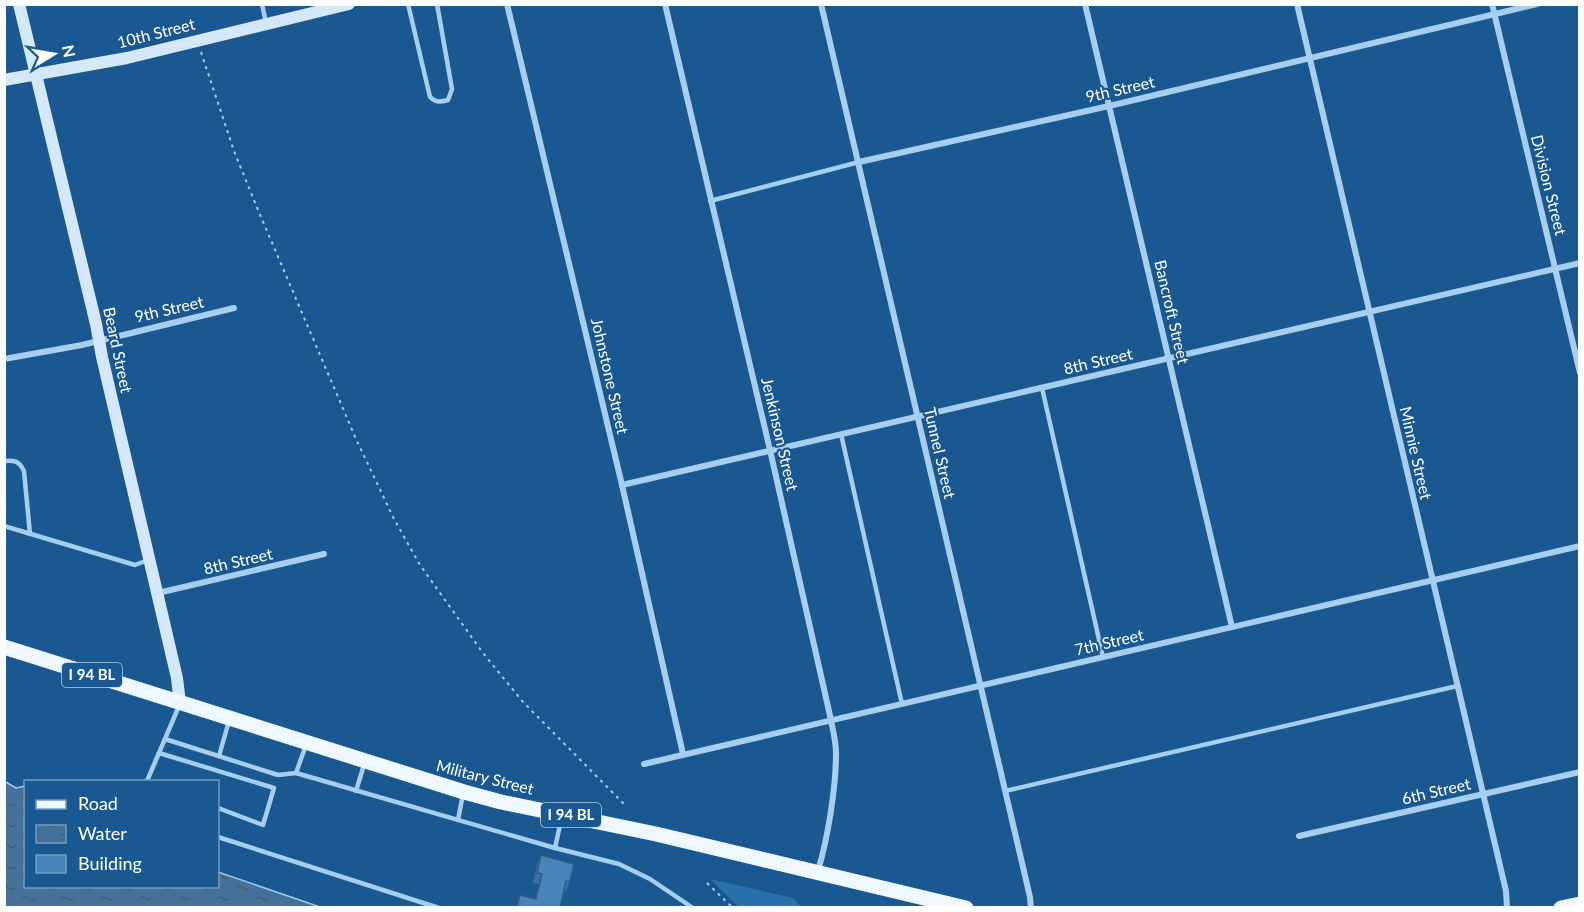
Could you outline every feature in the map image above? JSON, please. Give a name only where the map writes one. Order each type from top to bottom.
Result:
[{"type":"main road","name":"Military Street","points":[[4,648],[464,792],[501,802],[563,813],[966,908]]},
{"type":"main road","points":[[1561,908],[1580,904]]},
{"type":"street","name":"Beard Street","points":[[19,4],[158,593],[177,678],[180,703]]},
{"type":"street","name":"10th Street","points":[[4,80],[127,58],[349,4]]},
{"type":"street","name":"Johnstone Street","points":[[507,4],[622,485],[683,754]]},
{"type":"street","name":"Jenkinson Street","points":[[665,4],[831,720],[836,750],[836,769],[824,851],[817,872]]},
{"type":"street","name":"Tunnel Street","points":[[820,4],[859,162],[1031,908]]},
{"type":"street","name":"Bancroft Street","points":[[1084,4],[1232,627]]},
{"type":"street","name":"Minnie Street","points":[[1297,4],[1506,891],[1507,908]]},
{"type":"street","name":"Division Street","points":[[1492,4],[1580,373]]},
{"type":"street","name":"9th Street","points":[[859,162],[1109,106],[1537,4]]},
{"type":"street","name":"8th Street","points":[[622,485],[1580,263]]},
{"type":"street","name":"9th Street","points":[[4,359],[33,355],[234,308]]},
{"type":"street","name":"7th Street","points":[[644,764],[1580,546]]},
{"type":"street","name":"8th Street","points":[[158,593],[324,554]]},
{"type":"street","name":"6th Street","points":[[1299,836],[1580,772]]},
{"type":"lane","points":[[262,4],[266,23]]},
{"type":"lane","points":[[408,4],[430,97],[441,102],[448,100],[452,89],[437,4]]},
{"type":"lane","name":"9th Street","points":[[710,201],[859,162]]},
{"type":"lane","points":[[1042,388],[1103,657]]},
{"type":"lane","points":[[841,434],[902,704]]},
{"type":"lane","points":[[4,461],[14,460],[20,463],[24,471],[30,534]]},
{"type":"lane","points":[[4,526],[135,565],[150,559]]},
{"type":"lane","points":[[1005,791],[1457,686]]},
{"type":"lane","points":[[147,780],[180,703]]},
{"type":"lane","points":[[219,756],[230,719]]},
{"type":"lane","points":[[165,739],[278,775],[296,773],[555,848],[619,864],[650,879],[693,908]]},
{"type":"lane","points":[[296,773],[307,743]]},
{"type":"lane","points":[[159,753],[274,788],[263,825],[219,808]]},
{"type":"lane","points":[[356,791],[364,761]]},
{"type":"lane","points":[[458,820],[464,792]]},
{"type":"lane","points":[[555,848],[563,813]]},
{"type":"lane","points":[[219,837],[439,908]]},
{"type":"path","points":[[196,41],[234,152],[258,210],[356,439],[394,519],[420,565],[483,653],[523,702],[624,804]]},
{"type":"path","points":[[707,883],[733,908]]},
{"type":"shaded area","points":[[710,879],[793,898],[801,907],[739,907]]},
{"type":"water","points":[[4,781],[16,788],[24,786],[24,888],[219,888],[219,872],[320,907],[5,907]]},
{"type":"building","points":[[541,855],[574,864],[570,881],[566,881],[560,908],[517,908],[520,895],[536,899],[542,874],[537,873]]}]
